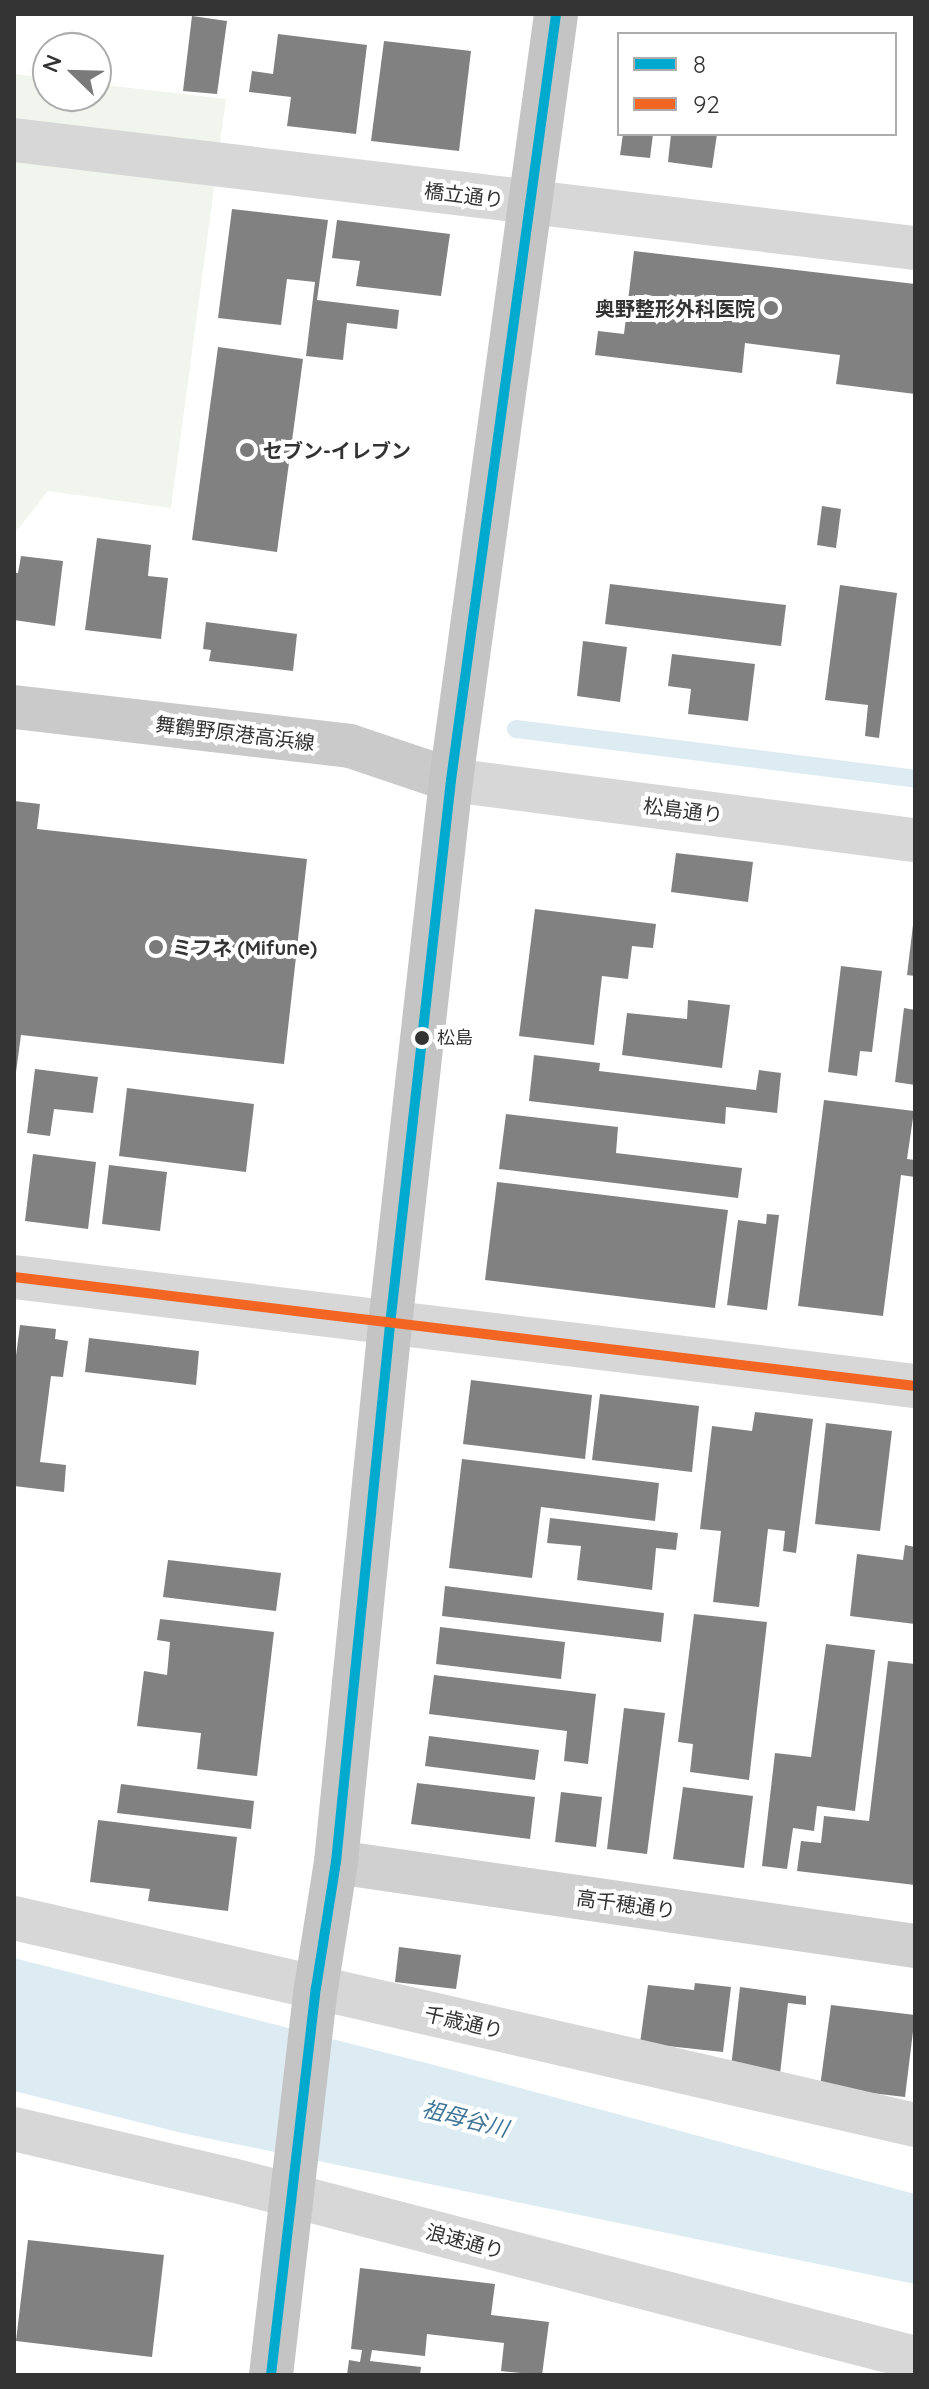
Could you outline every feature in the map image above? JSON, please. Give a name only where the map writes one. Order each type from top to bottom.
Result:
[{"type":"highway","points":[[271,2375],[315,2000],[336,1862],[390,1325],[451,780],[556,14]]},
{"type":"main road","name":"舞鶴野原港高浜線","points":[[14,707],[350,746],[451,780]]},
{"type":"street","name":"橋立通り","points":[[14,140],[915,248]]},
{"type":"street","name":"松島通り","points":[[451,780],[915,840]]},
{"type":"street","points":[[14,1277],[390,1325],[915,1386]]},
{"type":"street","name":"高千穂通り","points":[[336,1862],[915,1946]]},
{"type":"street","name":"千歳通り","points":[[14,1918],[315,2000],[915,2125]]},
{"type":"street","name":"浪速通り","points":[[14,2129],[292,2189],[915,2358]]},
{"type":"shaded area","points":[[14,74],[32,76],[32,112],[112,112],[112,86],[226,99],[171,508],[48,491],[14,534]]},
{"type":"water","name":"祖母谷川","points":[[14,1958],[438,2066],[915,2194],[915,2284],[182,2133],[14,2091]]},
{"type":"building","points":[[192,16],[227,21],[217,94],[183,91]]},
{"type":"building","points":[[278,34],[367,45],[356,134],[287,126],[291,97],[249,92],[252,71],[273,74]]},
{"type":"building","points":[[384,41],[471,51],[459,151],[371,141]]},
{"type":"building","points":[[623,136],[653,136],[650,158],[620,155]]},
{"type":"building","points":[[671,136],[717,136],[712,168],[668,162]]},
{"type":"building","points":[[232,209],[328,220],[317,300],[399,310],[397,329],[347,323],[343,360],[306,356],[315,282],[287,279],[281,325],[218,318]]},
{"type":"building","points":[[337,220],[450,234],[441,296],[356,286],[360,261],[332,258]]},
{"type":"building","name":"奥野整形外科医院","points":[[634,251],[915,284],[915,394],[836,384],[840,355],[745,343],[742,373],[595,355],[598,331],[624,334]]},
{"type":"building","name":"セブン-イレブン","points":[[218,347],[303,359],[277,552],[192,540]]},
{"type":"building","points":[[822,506],[841,509],[836,548],[817,545]]},
{"type":"building","points":[[97,538],[151,545],[148,576],[168,578],[161,639],[85,630]]},
{"type":"building","points":[[21,556],[63,561],[55,626],[14,620],[14,573],[18,573]]},
{"type":"building","points":[[610,584],[786,605],[781,646],[605,624]]},
{"type":"building","points":[[840,585],[897,593],[879,738],[865,736],[868,705],[825,700]]},
{"type":"building","points":[[206,622],[297,634],[293,671],[209,661],[211,650],[203,649]]},
{"type":"building","points":[[583,641],[627,647],[620,702],[577,696]]},
{"type":"building","points":[[672,654],[755,664],[748,721],[688,714],[691,689],[668,686]]},
{"type":"building","name":"ミフネ (Mifune)","points":[[14,801],[40,804],[37,829],[307,859],[284,1064],[21,1035],[14,1087]]},
{"type":"building","points":[[676,853],[753,862],[748,902],[671,892]]},
{"type":"building","points":[[535,909],[656,924],[653,948],[632,946],[628,979],[602,976],[594,1045],[519,1036]]},
{"type":"building","points":[[915,925],[915,976],[907,975]]},
{"type":"building","points":[[841,966],[882,971],[872,1052],[860,1051],[857,1076],[828,1072]]},
{"type":"building","points":[[688,1000],[730,1005],[722,1068],[622,1055],[627,1013],[687,1019]]},
{"type":"building","points":[[904,1008],[915,1010],[915,1085],[895,1082]]},
{"type":"building","points":[[534,1055],[600,1063],[599,1071],[756,1090],[759,1070],[781,1073],[777,1113],[726,1107],[725,1124],[529,1101]]},
{"type":"building","points":[[35,1069],[98,1077],[93,1113],[54,1109],[50,1136],[27,1133]]},
{"type":"building","points":[[127,1088],[254,1104],[246,1172],[119,1156]]},
{"type":"building","points":[[824,1100],[914,1111],[907,1159],[915,1160],[915,1177],[901,1175],[883,1316],[798,1306]]},
{"type":"building","points":[[506,1114],[618,1127],[616,1153],[742,1168],[738,1198],[499,1169]]},
{"type":"building","points":[[33,1154],[96,1162],[88,1229],[25,1221]]},
{"type":"building","points":[[109,1165],[167,1172],[160,1231],[102,1224]]},
{"type":"building","points":[[497,1182],[728,1210],[715,1308],[485,1280]]},
{"type":"building","points":[[767,1214],[779,1215],[767,1310],[727,1305],[738,1220],[766,1224]]},
{"type":"building","points":[[20,1325],[56,1329],[55,1339],[68,1341],[63,1377],[51,1376],[40,1462],[66,1465],[64,1492],[14,1486],[14,1371]]},
{"type":"building","points":[[89,1338],[199,1351],[196,1385],[85,1372]]},
{"type":"building","points":[[471,1380],[592,1395],[585,1459],[463,1444]]},
{"type":"building","points":[[600,1394],[699,1406],[692,1472],[592,1460]]},
{"type":"building","points":[[755,1412],[813,1419],[796,1553],[783,1551],[785,1531],[768,1529],[759,1607],[713,1602],[721,1531],[700,1529],[712,1426],[752,1431]]},
{"type":"building","points":[[826,1423],[892,1431],[880,1531],[815,1524]]},
{"type":"building","points":[[462,1459],[659,1483],[655,1521],[541,1507],[532,1578],[449,1568]]},
{"type":"building","points":[[550,1518],[678,1533],[676,1550],[656,1548],[652,1590],[577,1580],[581,1546],[547,1543]]},
{"type":"building","points":[[905,1545],[915,1547],[915,1624],[850,1616],[857,1554],[903,1560]]},
{"type":"building","points":[[168,1560],[281,1573],[276,1611],[163,1597]]},
{"type":"building","points":[[445,1586],[664,1613],[661,1642],[442,1616]]},
{"type":"building","points":[[694,1614],[767,1622],[749,1780],[690,1772],[693,1744],[678,1742]]},
{"type":"building","points":[[160,1619],[274,1632],[257,1776],[197,1769],[201,1733],[137,1726],[144,1671],[167,1675],[170,1642],[157,1640]]},
{"type":"building","points":[[440,1627],[565,1642],[561,1679],[436,1664]]},
{"type":"building","points":[[826,1644],[875,1650],[855,1811],[817,1806],[814,1831],[793,1828],[787,1869],[762,1866],[775,1753],[811,1757]]},
{"type":"building","points":[[888,1661],[915,1664],[915,1885],[797,1871],[801,1841],[821,1843],[824,1816],[869,1821]]},
{"type":"building","points":[[434,1675],[596,1694],[588,1764],[564,1761],[567,1731],[429,1714]]},
{"type":"building","points":[[624,1708],[665,1713],[647,1854],[607,1849]]},
{"type":"building","points":[[429,1736],[539,1750],[535,1780],[425,1766]]},
{"type":"building","points":[[417,1783],[535,1797],[530,1839],[411,1824]]},
{"type":"building","points":[[121,1784],[254,1801],[251,1829],[117,1813]]},
{"type":"building","points":[[683,1787],[753,1796],[744,1868],[673,1859]]},
{"type":"building","points":[[561,1792],[602,1797],[596,1847],[555,1842]]},
{"type":"building","points":[[98,1820],[237,1837],[228,1911],[148,1901],[150,1889],[90,1882]]},
{"type":"building","points":[[399,1947],[461,1955],[456,1989],[395,1982]]},
{"type":"building","points":[[695,1983],[731,1987],[723,2052],[640,2043],[648,1985],[694,1990]]},
{"type":"building","points":[[740,1987],[806,1996],[806,2005],[788,2003],[780,2074],[731,2068]]},
{"type":"building","points":[[831,2005],[915,2015],[905,2097],[820,2087]]},
{"type":"building","points":[[28,2240],[164,2255],[152,2357],[16,2341]]},
{"type":"building","points":[[360,2268],[495,2284],[491,2315],[549,2322],[542,2375],[501,2371],[504,2343],[427,2334],[425,2356],[372,2350],[370,2361],[421,2367],[420,2375],[347,2375],[349,2360],[360,2362],[362,2350],[351,2349]]},
{"type":"waterway","points":[[516,729],[915,779]]},
{"type":"transit line","name":"8","points":[[271,2375],[316,1988],[336,1862],[390,1325],[451,780],[556,14]]},
{"type":"transit line","name":"92","points":[[14,1277],[915,1386]]},
{"type":"place","name":"奥野整形外科医院","points":[[771,308]]},
{"type":"place","name":"セブン-イレブン","points":[[247,450]]},
{"type":"place","name":"ミフネ (Mifune)","points":[[156,947]]},
{"type":"place","name":"松島","points":[[422,1038]]}]
